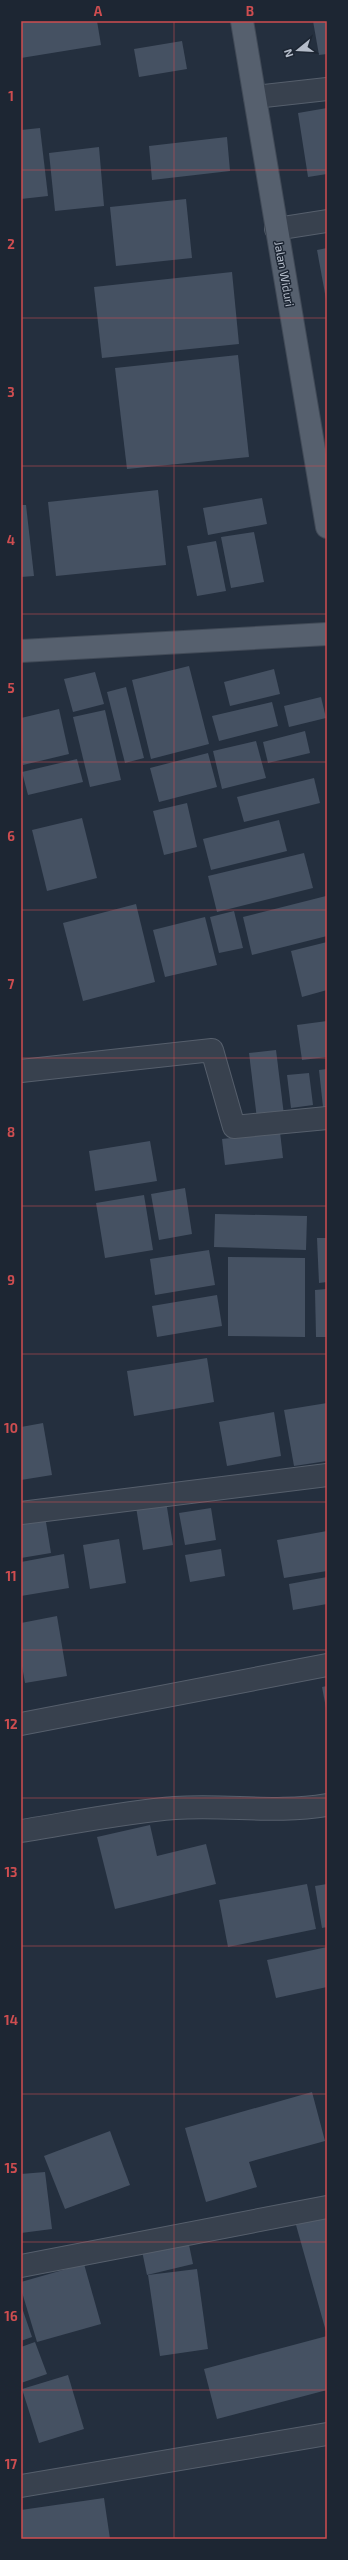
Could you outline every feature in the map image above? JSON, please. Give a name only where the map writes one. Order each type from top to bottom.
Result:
[{"type":"main road","name":"Jalan Widuri","points":[[242,21],[327,527]]},
{"type":"main road","points":[[21,651],[327,634]]},
{"type":"street","points":[[255,97],[327,89]]},
{"type":"street","points":[[276,229],[327,221]]},
{"type":"street","points":[[21,1071],[212,1050],[234,1127],[327,1118]]},
{"type":"street","points":[[21,1513],[327,1475]]},
{"type":"street","points":[[21,1724],[327,1665]]},
{"type":"street","points":[[21,1831],[174,1808],[206,1807],[280,1810],[327,1806]]},
{"type":"street","points":[[21,2266],[327,2207]]},
{"type":"street","points":[[21,2486],[327,2434]]},
{"type":"building","points":[[21,21],[97,21],[101,45],[21,58]]},
{"type":"building","points":[[313,21],[327,21],[327,54],[319,55]]},
{"type":"building","points":[[182,41],[187,69],[139,77],[134,49]]},
{"type":"building","points":[[327,108],[327,174],[308,177],[298,113]]},
{"type":"building","points":[[40,128],[48,196],[21,199],[21,130]]},
{"type":"building","points":[[227,137],[230,171],[152,180],[149,146]]},
{"type":"building","points":[[99,147],[104,206],[55,211],[49,153]]},
{"type":"building","points":[[186,199],[192,258],[116,266],[110,207]]},
{"type":"building","points":[[327,248],[327,299],[326,299],[317,250]]},
{"type":"building","points":[[232,272],[239,344],[102,358],[94,287]]},
{"type":"building","points":[[238,355],[249,457],[127,469],[115,368]]},
{"type":"building","points":[[158,490],[166,565],[56,576],[48,502]]},
{"type":"building","points":[[262,498],[267,524],[208,535],[203,508]]},
{"type":"building","points":[[21,505],[26,505],[34,576],[21,577]]},
{"type":"building","points":[[254,532],[264,582],[231,588],[221,537]]},
{"type":"building","points":[[216,541],[226,591],[197,596],[187,546]]},
{"type":"building","points":[[189,666],[209,744],[151,759],[132,680]]},
{"type":"building","points":[[274,669],[280,694],[230,706],[224,682]]},
{"type":"building","points":[[95,672],[104,704],[73,712],[64,679]]},
{"type":"building","points":[[126,687],[144,758],[125,763],[107,692]]},
{"type":"building","points":[[321,697],[326,718],[289,727],[284,706]]},
{"type":"building","points":[[272,702],[278,726],[219,741],[212,716]]},
{"type":"building","points":[[59,709],[69,754],[23,765],[21,718]]},
{"type":"building","points":[[105,710],[121,780],[90,787],[73,717]]},
{"type":"building","points":[[305,731],[310,753],[268,763],[263,742]]},
{"type":"building","points":[[256,741],[266,778],[222,789],[213,751]]},
{"type":"building","points":[[208,753],[217,787],[159,802],[150,768]]},
{"type":"building","points":[[77,759],[83,782],[28,795],[22,772]]},
{"type":"building","points":[[314,778],[320,803],[244,822],[237,797]]},
{"type":"building","points":[[187,803],[197,847],[164,855],[153,811]]},
{"type":"building","points":[[82,818],[97,878],[47,891],[32,830]]},
{"type":"building","points":[[279,820],[287,851],[211,870],[203,839]]},
{"type":"building","points":[[304,853],[313,888],[217,912],[208,876]]},
{"type":"building","points":[[326,896],[327,936],[252,955],[243,917]]},
{"type":"building","points":[[136,904],[155,982],[83,1001],[63,923]]},
{"type":"building","points":[[234,911],[243,948],[219,953],[210,917]]},
{"type":"building","points":[[205,917],[217,965],[165,977],[153,930]]},
{"type":"building","points":[[327,942],[327,990],[302,997],[291,951]]},
{"type":"building","points":[[327,1021],[327,1057],[302,1060],[297,1025]]},
{"type":"building","points":[[276,1050],[284,1115],[257,1119],[249,1053]]},
{"type":"building","points":[[327,1069],[327,1107],[323,1107],[319,1070]]},
{"type":"building","points":[[309,1073],[313,1105],[291,1108],[287,1075]]},
{"type":"building","points":[[280,1132],[283,1158],[225,1165],[222,1139]]},
{"type":"building","points":[[150,1141],[157,1181],[95,1191],[89,1151]]},
{"type":"building","points":[[185,1188],[192,1234],[159,1240],[151,1194]]},
{"type":"building","points":[[144,1195],[153,1250],[105,1258],[96,1203]]},
{"type":"building","points":[[215,1214],[307,1216],[306,1250],[214,1247]]},
{"type":"building","points":[[317,1238],[327,1238],[327,1282],[319,1283]]},
{"type":"building","points":[[209,1250],[215,1285],[155,1295],[150,1259]]},
{"type":"building","points":[[228,1257],[305,1258],[305,1337],[228,1336]]},
{"type":"building","points":[[327,1289],[327,1337],[316,1337],[315,1290]]},
{"type":"building","points":[[217,1295],[222,1326],[157,1337],[152,1306]]},
{"type":"building","points":[[207,1358],[214,1402],[134,1416],[127,1371]]},
{"type":"building","points":[[327,1403],[327,1461],[294,1466],[284,1410]]},
{"type":"building","points":[[274,1412],[281,1456],[227,1466],[219,1422]]},
{"type":"building","points":[[43,1423],[52,1475],[21,1480],[21,1427]]},
{"type":"building","points":[[166,1501],[173,1545],[143,1550],[136,1507]]},
{"type":"building","points":[[211,1508],[216,1540],[185,1545],[179,1513]]},
{"type":"building","points":[[45,1516],[51,1553],[21,1558],[21,1520]]},
{"type":"building","points":[[327,1531],[327,1571],[284,1578],[277,1540]]},
{"type":"building","points":[[119,1539],[126,1583],[90,1589],[83,1545]]},
{"type":"building","points":[[221,1549],[225,1576],[190,1582],[185,1555]]},
{"type":"building","points":[[64,1554],[69,1588],[21,1596],[21,1562]]},
{"type":"building","points":[[327,1577],[327,1604],[293,1610],[289,1584]]},
{"type":"building","points":[[57,1616],[67,1676],[25,1683],[21,1660],[21,1623]]},
{"type":"building","points":[[327,1686],[327,1708],[326,1708],[322,1687]]},
{"type":"building","points":[[150,1825],[157,1856],[206,1844],[216,1884],[115,1909],[97,1837]]},
{"type":"building","points":[[307,1884],[316,1929],[228,1947],[219,1900]]},
{"type":"building","points":[[327,1884],[327,1927],[322,1928],[315,1886]]},
{"type":"building","points":[[327,1947],[327,1987],[276,1998],[267,1960]]},
{"type":"building","points":[[312,2092],[325,2141],[249,2162],[257,2187],[206,2202],[185,2128]]},
{"type":"building","points":[[110,2131],[130,2185],[65,2209],[44,2156]]},
{"type":"building","points":[[45,2172],[52,2229],[21,2233],[21,2174]]},
{"type":"building","points":[[327,2216],[327,2335],[296,2225]]},
{"type":"building","points":[[188,2240],[193,2264],[147,2275],[142,2251]]},
{"type":"building","points":[[84,2264],[101,2324],[37,2342],[21,2289],[21,2282]]},
{"type":"building","points":[[197,2269],[208,2349],[160,2356],[148,2275]]},
{"type":"building","points":[[21,2305],[32,2337],[21,2341]]},
{"type":"building","points":[[327,2336],[327,2390],[217,2419],[204,2369]]},
{"type":"building","points":[[35,2342],[47,2374],[21,2383],[21,2347]]},
{"type":"building","points":[[68,2375],[84,2429],[39,2443],[22,2389]]},
{"type":"building","points":[[104,2498],[110,2539],[21,2539],[21,2510]]}]
